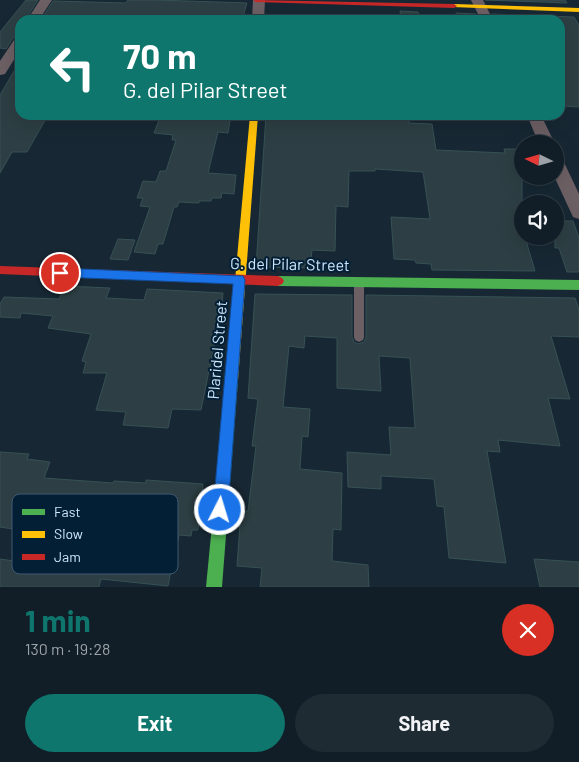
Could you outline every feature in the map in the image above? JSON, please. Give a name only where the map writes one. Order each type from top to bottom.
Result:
[{"type":"street","points":[[36,15],[46,0]]},
{"type":"street","points":[[258,15],[258,0],[479,4],[579,10]]},
{"type":"street","points":[[0,71],[15,48]]},
{"type":"street","name":"Plaridel Street","points":[[214,587],[254,120]]},
{"type":"street","points":[[536,120],[544,135]]},
{"type":"street","points":[[564,180],[579,212]]},
{"type":"street","name":"G. del Pilar Street","points":[[0,270],[239,280],[579,285]]},
{"type":"lane","points":[[359,282],[359,337]]},
{"type":"building","points":[[26,0],[38,0],[28,15],[15,15],[15,36],[6,49],[0,48],[0,32]]},
{"type":"building","points":[[128,0],[156,0],[247,3],[243,15],[44,15],[53,1],[126,3]]},
{"type":"building","points":[[485,0],[565,0],[567,3]]},
{"type":"building","points":[[400,11],[418,12],[419,15],[400,15]]},
{"type":"building","points":[[456,13],[476,15],[457,15]]},
{"type":"building","points":[[565,17],[574,17],[579,25],[579,107],[565,106]]},
{"type":"building","points":[[15,70],[15,120],[45,120],[27,152],[12,152],[0,173],[0,95]]},
{"type":"building","points":[[159,120],[230,120],[228,133],[218,132],[208,173],[236,175],[234,194],[222,193],[221,198],[212,198],[211,201],[199,201],[199,203],[179,202],[177,207],[174,207],[163,244],[158,244],[155,254],[134,252],[150,207],[140,206],[143,198],[137,198],[143,181],[156,182],[160,171],[166,171],[176,140],[172,140],[173,135],[154,133]]},
{"type":"building","points":[[266,120],[409,120],[409,123],[432,124],[436,150],[505,153],[504,149],[514,149],[514,185],[522,185],[522,195],[514,195],[514,245],[527,245],[535,271],[432,270],[431,264],[416,263],[415,260],[394,259],[391,217],[430,219],[423,172],[375,169],[375,171],[349,171],[348,207],[336,206],[335,251],[312,250],[310,268],[256,267]]},
{"type":"building","points":[[564,221],[573,221],[579,238],[579,272],[567,272],[559,248],[555,248],[555,245],[564,245]]},
{"type":"building","points":[[118,239],[135,240],[128,260],[110,259]]},
{"type":"building","points":[[65,286],[110,288],[106,298],[144,300],[147,289],[223,293],[218,341],[215,341],[201,410],[172,409],[168,428],[123,425],[126,412],[96,410],[107,373],[83,373],[86,362],[82,361],[91,334],[48,328],[53,316],[21,313],[20,318],[0,317],[0,304],[4,297],[59,299]]},
{"type":"building","points":[[255,294],[352,295],[352,337],[354,342],[358,344],[364,342],[366,337],[366,295],[575,298],[579,309],[579,337],[551,336],[570,399],[548,398],[560,446],[498,440],[500,452],[487,451],[506,563],[449,558],[444,507],[437,506],[434,479],[381,476],[381,489],[348,487],[347,452],[391,455],[389,427],[415,428],[410,358],[379,356],[381,391],[337,388],[337,338],[305,336],[304,348],[289,346],[283,407],[310,409],[308,437],[302,436],[300,469],[342,473],[341,530],[333,529],[332,561],[368,565],[369,587],[260,587],[262,568],[237,566],[241,511],[248,511],[256,446],[252,446],[258,399],[248,398]]},
{"type":"building","points":[[0,452],[29,454],[27,459],[50,462],[44,478],[113,483],[114,481],[146,483],[146,480],[203,484],[198,530],[192,530],[191,536],[179,535],[178,540],[178,494],[12,494],[12,529],[0,527]]},
{"type":"building","points":[[0,559],[12,561],[12,574],[170,574],[168,586],[101,579],[99,587],[0,587]]},
{"type":"building","points":[[534,559],[579,562],[579,587],[540,587]]},
{"type":"traffic: fast","points":[[278,281],[579,285]]},
{"type":"traffic: fast","points":[[214,587],[232,380]]},
{"type":"traffic: slow","points":[[454,6],[579,10]]},
{"type":"traffic: slow","points":[[232,380],[254,120]]},
{"type":"traffic: jam","points":[[256,0],[454,6]]},
{"type":"traffic: jam","points":[[0,270],[278,281]]},
{"type":"route","points":[[60,273],[239,280],[220,510]]}]
